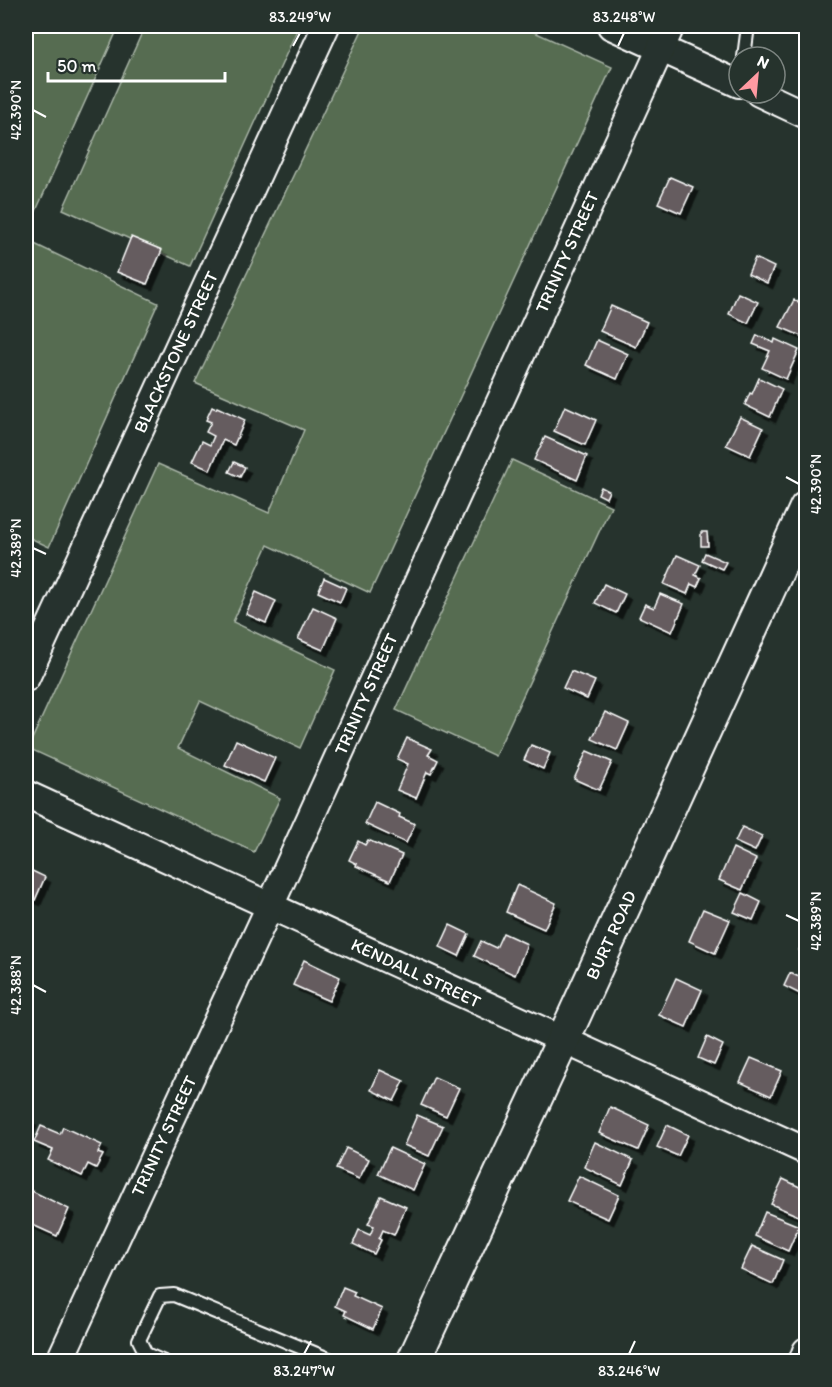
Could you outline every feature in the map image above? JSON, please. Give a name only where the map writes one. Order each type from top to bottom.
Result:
[{"type":"street","name":"BLACKSTONE STREET","points":[[26,678],[326,26]]},
{"type":"street","points":[[611,26],[666,37],[727,72]]},
{"type":"street","name":"TRINITY STREET","points":[[59,1362],[666,37]]},
{"type":"street","points":[[785,105],[807,115]]},
{"type":"street","name":"BURT ROAD","points":[[413,1362],[807,508]]},
{"type":"street","name":"KENDALL STREET","points":[[26,794],[562,1041],[807,1151]]},
{"type":"street","points":[[802,1362],[807,1351]]},
{"type":"lane","points":[[746,45],[748,26]]},
{"type":"lane","points":[[164,1362],[146,1354],[139,1340],[160,1296],[174,1295],[336,1362]]},
{"type":"green space","points":[[26,26],[119,26],[26,233]]},
{"type":"green space","points":[[145,26],[299,26],[190,266],[63,209]]},
{"type":"green space","points":[[364,26],[521,26],[612,67],[370,593],[268,545],[233,622],[335,670],[300,748],[200,701],[178,748],[280,798],[254,852],[28,748],[158,464],[269,513],[304,430],[195,383]]},
{"type":"green space","points":[[26,240],[158,303],[49,547],[26,536]]},
{"type":"green space","points":[[512,460],[611,506],[495,756],[396,710]]},
{"type":"building","points":[[670,177],[693,187],[681,213],[658,203]]},
{"type":"building","points":[[131,237],[162,250],[147,284],[117,272]]},
{"type":"building","points":[[755,258],[774,267],[767,283],[748,274]]},
{"type":"building","points":[[806,276],[806,291],[801,288]]},
{"type":"building","points":[[738,293],[758,302],[748,323],[729,314]]},
{"type":"building","points":[[794,300],[806,305],[806,338],[780,327]]},
{"type":"building","points":[[611,306],[647,322],[636,347],[600,331]]},
{"type":"building","points":[[757,335],[774,343],[775,339],[799,350],[786,379],[762,368],[770,351],[753,344]]},
{"type":"building","points":[[597,340],[628,354],[617,379],[586,365]]},
{"type":"building","points":[[759,378],[782,389],[770,417],[745,405]]},
{"type":"building","points":[[565,406],[596,420],[585,445],[554,431]]},
{"type":"building","points":[[212,407],[216,409],[217,407],[245,420],[234,445],[223,440],[210,470],[192,462],[202,441],[210,445],[214,436],[206,432],[211,422],[206,420]]},
{"type":"building","points":[[740,417],[763,428],[750,456],[726,445]]},
{"type":"building","points":[[545,437],[587,456],[577,480],[534,460]]},
{"type":"building","points":[[234,462],[245,467],[240,477],[229,472]]},
{"type":"building","points":[[601,487],[609,491],[606,498],[598,494]]},
{"type":"building","points":[[701,532],[707,532],[708,546],[701,546]]},
{"type":"building","points":[[705,553],[726,562],[722,569],[702,560]]},
{"type":"building","points":[[677,555],[700,565],[695,575],[701,578],[697,587],[691,584],[687,594],[664,584]]},
{"type":"building","points":[[324,578],[346,588],[340,602],[318,592]]},
{"type":"building","points":[[604,584],[625,594],[616,613],[595,603]]},
{"type":"building","points":[[256,592],[276,601],[266,623],[246,614]]},
{"type":"building","points":[[660,594],[684,604],[672,632],[639,617],[645,604],[654,608]]},
{"type":"building","points":[[313,607],[337,618],[323,650],[298,639]]},
{"type":"building","points":[[571,671],[595,681],[587,699],[563,688]]},
{"type":"building","points":[[605,712],[629,723],[617,750],[592,739]]},
{"type":"building","points":[[407,738],[432,749],[428,755],[438,760],[431,774],[427,772],[416,798],[397,790],[408,764],[397,759]]},
{"type":"building","points":[[236,740],[275,758],[264,782],[225,765]]},
{"type":"building","points":[[531,745],[550,753],[543,769],[524,760]]},
{"type":"building","points":[[587,751],[612,762],[599,790],[574,779]]},
{"type":"building","points":[[375,802],[415,824],[406,843],[365,824]]},
{"type":"building","points":[[742,827],[762,836],[755,851],[735,842]]},
{"type":"building","points":[[368,840],[402,855],[390,881],[356,866],[357,864],[349,860],[358,841],[365,845]]},
{"type":"building","points":[[733,848],[756,859],[742,890],[719,880]]},
{"type":"building","points":[[26,868],[45,877],[35,900],[26,896]]},
{"type":"building","points":[[517,885],[556,903],[544,929],[506,912]]},
{"type":"building","points":[[743,893],[761,902],[753,920],[734,912]]},
{"type":"building","points":[[703,909],[730,920],[715,953],[689,941]]},
{"type":"building","points":[[450,925],[469,934],[459,956],[440,947]]},
{"type":"building","points":[[503,933],[527,944],[515,975],[474,956],[481,941],[496,948]]},
{"type":"building","points":[[806,933],[806,953],[799,950]]},
{"type":"building","points":[[304,960],[340,977],[329,1001],[293,985]]},
{"type":"building","points":[[790,973],[806,980],[804,996],[784,986]]},
{"type":"building","points":[[676,978],[702,990],[686,1027],[659,1015]]},
{"type":"building","points":[[707,1037],[723,1045],[714,1065],[698,1058]]},
{"type":"building","points":[[751,1058],[782,1071],[771,1096],[740,1082]]},
{"type":"building","points":[[380,1070],[404,1081],[394,1101],[371,1090]]},
{"type":"building","points":[[434,1077],[459,1088],[446,1116],[421,1105]]},
{"type":"building","points":[[610,1107],[649,1125],[638,1150],[599,1133]]},
{"type":"building","points":[[417,1115],[443,1126],[429,1156],[404,1145]]},
{"type":"building","points":[[26,1118],[31,1121],[26,1133]]},
{"type":"building","points":[[667,1125],[688,1135],[678,1156],[657,1147]]},
{"type":"building","points":[[41,1126],[60,1134],[63,1127],[102,1145],[98,1153],[103,1155],[96,1168],[88,1164],[82,1176],[48,1160],[53,1150],[34,1142]]},
{"type":"building","points":[[595,1142],[633,1160],[622,1185],[584,1167]]},
{"type":"building","points":[[346,1148],[369,1159],[359,1179],[336,1169]]},
{"type":"building","points":[[390,1148],[425,1164],[413,1190],[378,1174]]},
{"type":"building","points":[[579,1176],[619,1195],[608,1219],[567,1201]]},
{"type":"building","points":[[783,1179],[806,1190],[806,1210],[803,1218],[771,1204]]},
{"type":"building","points":[[30,1190],[69,1209],[57,1236],[26,1222],[26,1201]]},
{"type":"building","points":[[381,1196],[406,1207],[394,1235],[383,1230],[374,1254],[353,1244],[359,1230],[370,1235],[374,1226],[368,1224]]},
{"type":"building","points":[[765,1212],[799,1226],[788,1251],[755,1236]]},
{"type":"building","points":[[752,1246],[783,1260],[773,1284],[741,1269]]},
{"type":"building","points":[[343,1287],[355,1292],[353,1296],[382,1309],[373,1329],[344,1315],[346,1311],[335,1306]]}]
